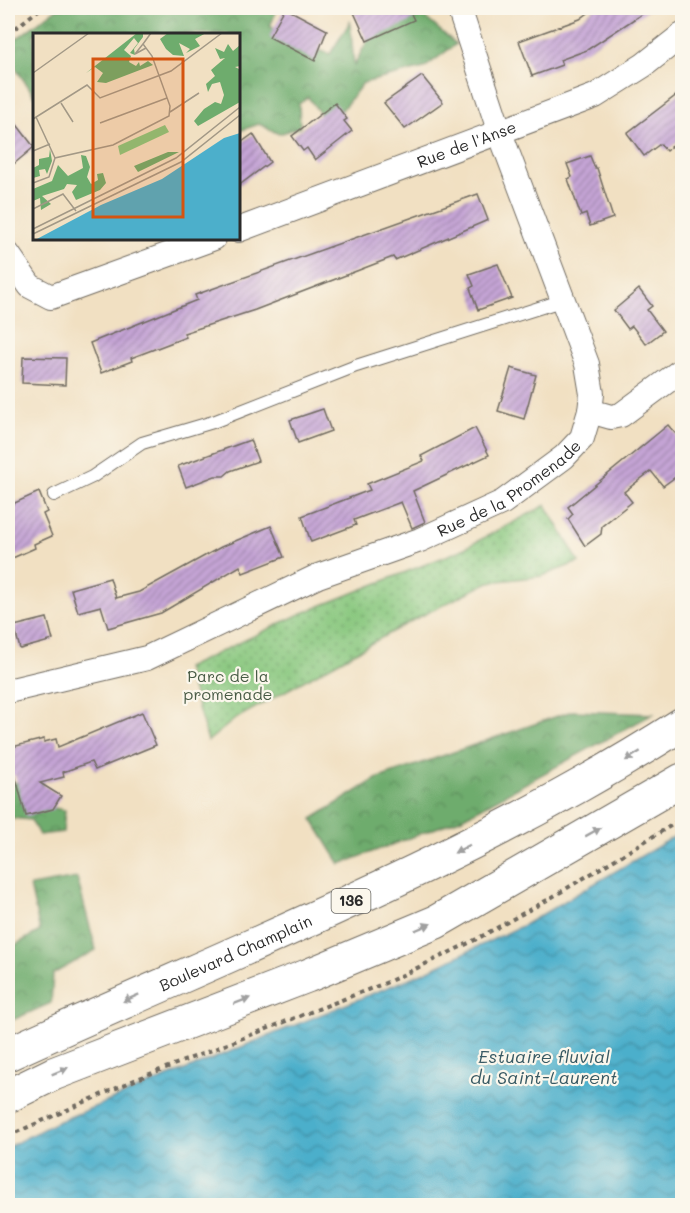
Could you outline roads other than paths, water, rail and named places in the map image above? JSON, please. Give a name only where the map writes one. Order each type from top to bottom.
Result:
[{"type":"main road","name":"Boulevard Champlain","points":[[8,1054],[411,874],[538,810],[630,758],[682,724]]},
{"type":"main road","points":[[8,1096],[53,1074],[307,976],[435,922],[682,780]]},
{"type":"street","name":"Rue de la Promenade","points":[[8,691],[147,658],[318,576],[420,540],[503,502],[564,457],[582,438],[590,411],[592,394],[586,364],[501,133],[459,8]]},
{"type":"street","name":"Rue de l'Anse","points":[[240,229],[595,96],[644,64],[682,35]]},
{"type":"street","points":[[8,254],[30,286],[51,297],[208,240]]},
{"type":"street","points":[[590,411],[611,417],[621,415],[682,370]]},
{"type":"lane","points":[[54,495],[92,477],[126,452],[152,439],[213,422],[356,366],[564,300]]},
{"type":"water","name":"Estuaire fluvial du Saint-Laurent","points":[[682,832],[682,1205],[8,1205],[8,1147],[55,1123],[418,975],[526,924]]},
{"type":"park label","name":"Parc de la promenade","points":[[228,685]]}]
